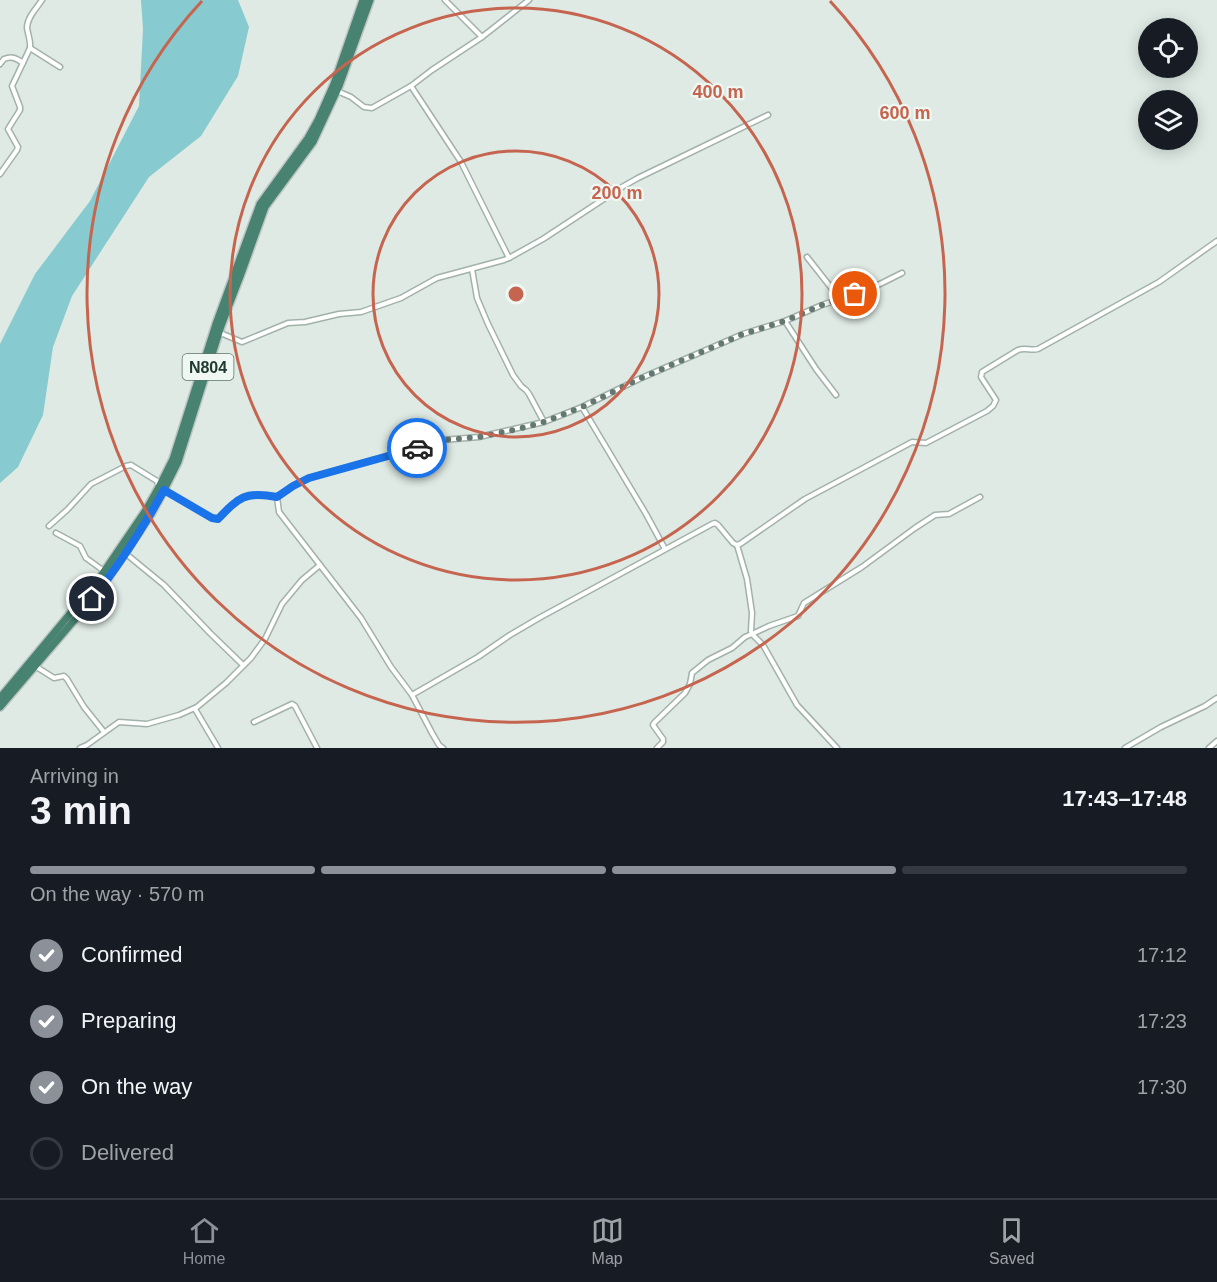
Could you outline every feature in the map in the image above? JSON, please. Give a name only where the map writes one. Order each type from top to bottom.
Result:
[{"type":"highway","name":"N804","points":[[334,90],[363,0]]},
{"type":"highway","name":"N804","points":[[0,698],[97,588],[146,510],[162,489],[188,420],[260,204],[308,138],[318,120],[334,90],[370,0]]},
{"type":"highway","name":"N804","points":[[97,588],[105,571],[122,551]]},
{"type":"highway","name":"N804","points":[[0,707],[32,664]]},
{"type":"street","points":[[0,174],[18,147],[8,129],[20,110],[12,86],[30,48],[27,24],[42,0]]},
{"type":"street","points":[[445,0],[482,37]]},
{"type":"street","points":[[334,90],[351,97],[364,107],[372,108],[411,86],[432,69],[482,37],[529,0]]},
{"type":"street","points":[[30,48],[60,67]]},
{"type":"street","points":[[0,64],[3,59],[10,57],[15,57],[23,63]]},
{"type":"street","points":[[411,86],[461,162],[509,258]]},
{"type":"street","points":[[216,332],[242,342],[288,323],[360,312],[401,298],[437,278],[504,260],[543,239],[647,173],[768,115]]},
{"type":"street","points":[[737,545],[836,482],[912,442],[926,443],[987,411],[996,399],[981,377],[982,372],[1018,350],[1038,349],[1159,282],[1217,241]]},
{"type":"street","points":[[807,256],[840,299]]},
{"type":"street","points":[[472,269],[477,298],[488,324],[513,375],[529,394],[544,422]]},
{"type":"street","points":[[50,526],[92,484],[126,465],[131,465],[145,473],[157,481],[162,489],[215,520],[233,504],[253,494],[277,497],[309,478],[443,440],[479,437],[544,422],[733,339],[870,289],[902,273]]},
{"type":"street","points":[[785,321],[836,396]]},
{"type":"street","points":[[582,407],[665,549]]},
{"type":"street","points":[[277,497],[279,512],[361,618],[412,695],[432,734],[443,748]]},
{"type":"street","points":[[657,748],[663,739],[653,725],[654,723],[685,693],[692,673],[708,660],[732,648],[752,634],[798,616],[804,603],[862,567],[915,528],[935,515],[949,514],[980,497]]},
{"type":"street","points":[[412,695],[529,624],[715,523],[737,545],[747,579],[752,613],[752,634],[763,645],[797,705],[837,748]]},
{"type":"street","points":[[56,533],[80,546],[86,558],[105,571]]},
{"type":"street","points":[[122,551],[164,585],[244,665]]},
{"type":"street","points":[[80,748],[119,722],[147,724],[195,709],[244,665],[265,639],[282,604],[302,580],[320,565]]},
{"type":"street","points":[[32,664],[54,678],[64,676],[104,732]]},
{"type":"street","points":[[1125,748],[1217,698]]},
{"type":"street","points":[[254,722],[293,704],[317,748]]},
{"type":"street","points":[[195,709],[218,748]]},
{"type":"street","points":[[1209,748],[1217,741]]},
{"type":"water","points":[[141,0],[238,0],[249,27],[238,76],[201,136],[149,177],[72,296],[53,347],[43,415],[18,467],[0,483],[0,344],[35,274],[90,201],[139,106],[143,29]]},
{"type":"way so far","points":[[417,448],[443,440],[479,437],[544,422],[743,334],[785,321],[855,294]]},
{"type":"route","points":[[92,599],[151,514],[164,490],[215,520],[233,504],[253,494],[277,497],[309,478],[417,448]]}]
